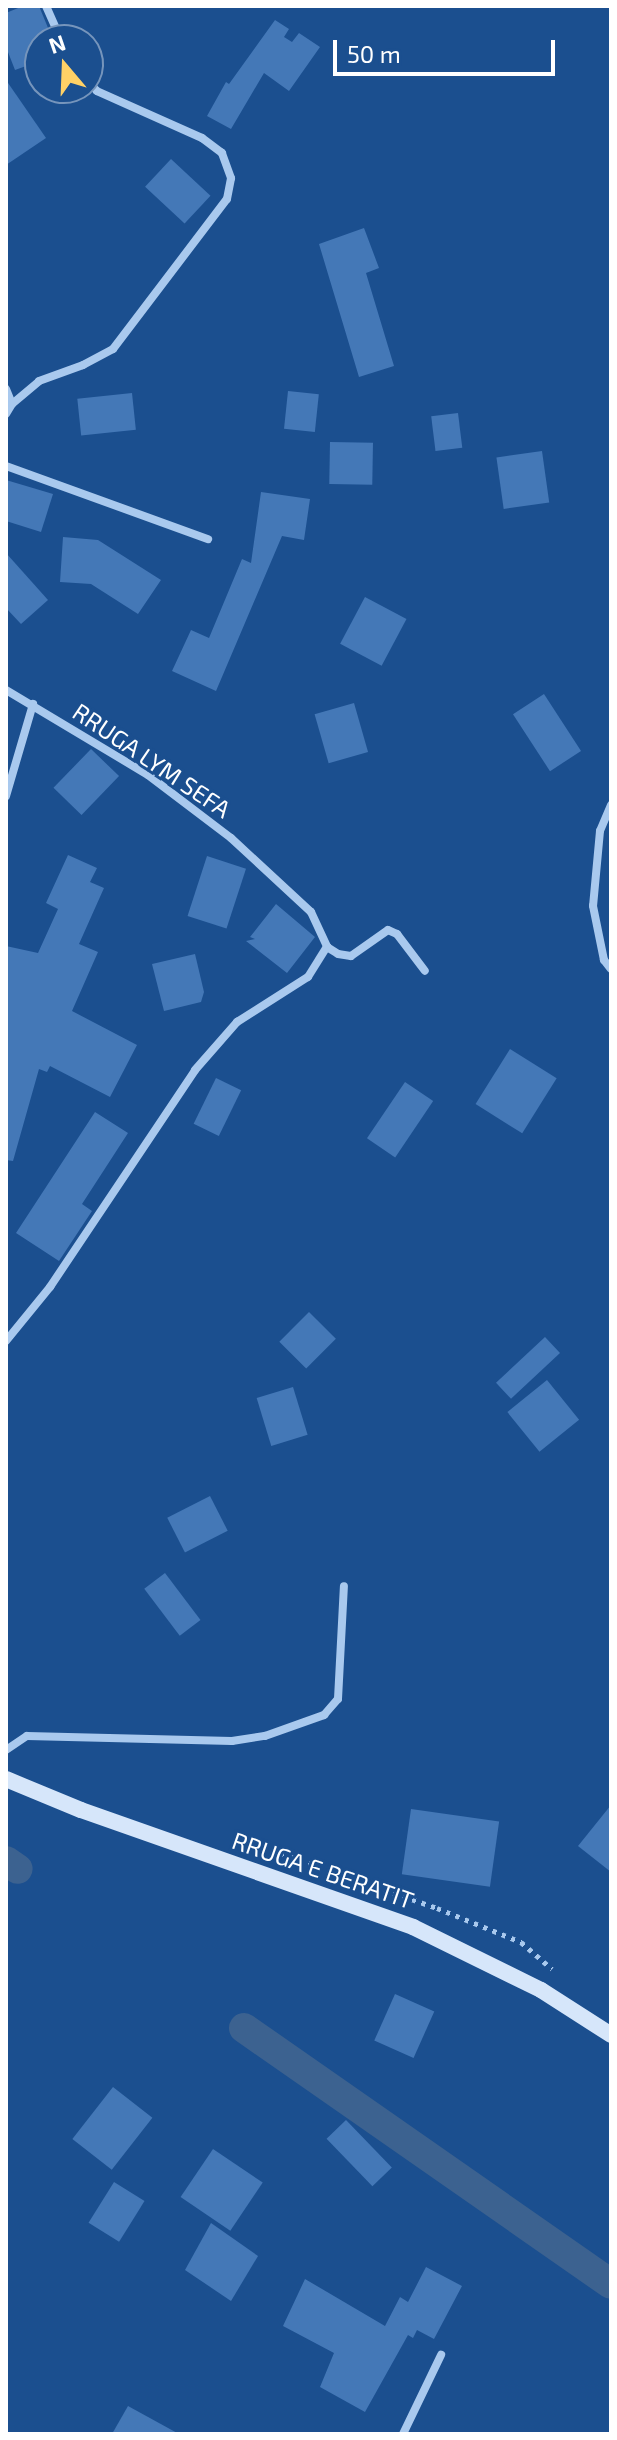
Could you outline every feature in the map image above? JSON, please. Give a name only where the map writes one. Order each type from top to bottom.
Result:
[{"type":"main road","name":"RRUGA E BERATIT","points":[[6,1779],[81,1810],[413,1927],[541,1990],[611,2035]]},
{"type":"street","points":[[6,414],[12,404],[39,381],[83,365],[113,349],[227,199],[231,178],[222,153],[202,138],[104,94]]},
{"type":"street","points":[[6,389],[12,404]]},
{"type":"street","points":[[6,466],[208,539]]},
{"type":"street","name":"RRUGA LYM SEFA","points":[[6,690],[148,775],[231,838],[311,912],[327,947]]},
{"type":"street","points":[[6,796],[33,704]]},
{"type":"street","points":[[611,805],[600,831],[593,906],[604,960],[611,969]]},
{"type":"street","points":[[6,1341],[50,1287],[195,1070],[237,1022],[308,977],[327,947],[338,954],[351,956],[388,930],[397,934],[425,971]]},
{"type":"street","points":[[6,1750],[27,1736],[232,1741],[265,1736],[324,1715],[338,1699],[344,1586]]},
{"type":"street","points":[[403,2434],[441,2355]]},
{"type":"building","points":[[23,6],[39,6],[46,24],[24,24],[24,67],[15,70],[6,47],[6,13]]},
{"type":"building","points":[[275,20],[289,29],[284,37],[292,42],[299,33],[320,47],[289,91],[264,73],[231,129],[207,116],[226,82],[229,84]]},
{"type":"building","points":[[6,80],[46,138],[6,165]]},
{"type":"building","points":[[171,159],[210,196],[185,224],[145,187]]},
{"type":"building","points":[[364,228],[379,268],[366,273],[394,366],[359,377],[319,244]]},
{"type":"building","points":[[288,391],[319,394],[315,432],[284,429]]},
{"type":"building","points":[[132,393],[136,430],[81,436],[77,399]]},
{"type":"building","points":[[458,413],[462,448],[435,451],[431,416]]},
{"type":"building","points":[[330,442],[373,443],[372,485],[329,484]]},
{"type":"building","points":[[542,451],[549,502],[504,509],[496,457]]},
{"type":"building","points":[[6,480],[53,494],[41,532],[6,521]]},
{"type":"building","points":[[261,492],[310,499],[304,540],[282,536],[216,691],[172,671],[191,630],[209,638],[242,559],[251,563]]},
{"type":"building","points":[[63,537],[98,540],[161,580],[138,614],[91,584],[60,582]]},
{"type":"building","points":[[6,553],[48,600],[21,624],[6,608]]},
{"type":"building","points":[[365,597],[406,619],[382,666],[340,644]]},
{"type":"building","points":[[544,694],[581,751],[550,771],[513,714]]},
{"type":"building","points":[[354,703],[368,752],[329,763],[315,714]]},
{"type":"building","points":[[91,749],[119,776],[82,815],[53,788]]},
{"type":"building","points":[[68,855],[97,868],[90,882],[104,888],[79,944],[98,952],[72,1011],[137,1045],[110,1097],[50,1066],[47,1072],[39,1069],[13,1161],[6,1160],[6,946],[38,953],[58,909],[46,903]]},
{"type":"building","points":[[207,856],[246,869],[227,929],[188,916]]},
{"type":"building","points":[[276,904],[315,937],[287,973],[246,941],[255,939],[250,937]]},
{"type":"building","points":[[195,954],[204,992],[201,1002],[164,1011],[152,964]]},
{"type":"building","points":[[510,1049],[557,1078],[522,1133],[476,1104]]},
{"type":"building","points":[[216,1078],[241,1090],[219,1136],[194,1124]]},
{"type":"building","points":[[405,1082],[433,1101],[395,1157],[367,1138]]},
{"type":"building","points":[[95,1112],[128,1133],[82,1204],[92,1211],[59,1261],[16,1233]]},
{"type":"building","points":[[309,1312],[336,1339],[306,1369],[279,1342]]},
{"type":"building","points":[[545,1337],[560,1353],[511,1399],[496,1383]]},
{"type":"building","points":[[547,1380],[579,1420],[539,1452],[507,1412]]},
{"type":"building","points":[[293,1387],[308,1435],[271,1446],[257,1398]]},
{"type":"building","points":[[210,1496],[228,1531],[185,1553],[167,1518]]},
{"type":"building","points":[[165,1573],[201,1620],[180,1636],[144,1589]]},
{"type":"building","points":[[611,1805],[611,1872],[578,1846]]},
{"type":"building","points":[[411,1809],[499,1821],[490,1887],[402,1874]]},
{"type":"building","points":[[395,1994],[434,2011],[414,2058],[374,2041]]},
{"type":"building","points":[[113,2087],[152,2118],[112,2170],[72,2139]]},
{"type":"building","points":[[346,2120],[392,2167],[372,2186],[327,2139]]},
{"type":"building","points":[[213,2149],[263,2183],[230,2231],[181,2197]]},
{"type":"building","points":[[114,2182],[145,2201],[119,2242],[89,2223]]},
{"type":"building","points":[[211,2223],[258,2256],[231,2301],[185,2270]]},
{"type":"building","points":[[426,2267],[462,2286],[434,2339],[417,2330],[413,2338],[408,2335],[365,2412],[320,2387],[334,2353],[283,2326],[305,2279],[385,2326],[400,2297],[408,2302]]},
{"type":"building","points":[[128,2406],[179,2434],[112,2434]]},
{"type":"waterway","points":[[6,1861],[18,1869]]},
{"type":"waterway","points":[[244,2028],[611,2284]]}]
